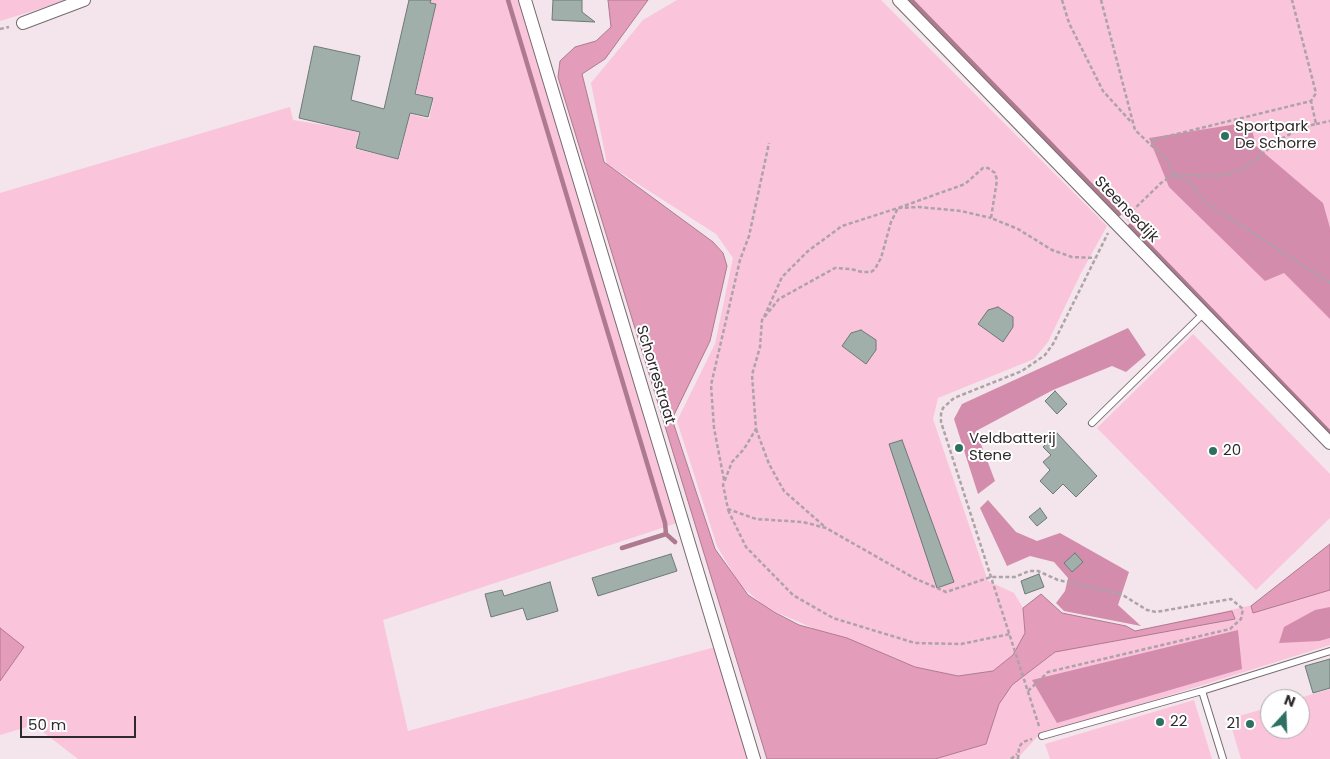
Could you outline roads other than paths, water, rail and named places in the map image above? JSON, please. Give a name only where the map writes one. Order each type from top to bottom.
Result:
[{"type":"street","points":[[23,23],[84,0]]},
{"type":"street","name":"Schorrestraat","points":[[525,0],[754,759]]},
{"type":"street","name":"Steensedijk","points":[[899,0],[1330,443]]},
{"type":"lane","points":[[1092,423],[1204,313]]},
{"type":"lane","points":[[1042,736],[1202,691],[1330,651]]},
{"type":"lane","points":[[1202,691],[1223,759]]},
{"type":"waterway","points":[[508,0],[665,523],[666,534]]},
{"type":"waterway","points":[[911,0],[1119,214]]},
{"type":"waterway","points":[[1130,226],[1330,433]]},
{"type":"waterway","points":[[622,548],[666,534],[675,542]]},
{"type":"place","name":"Sportpark De Schorre","points":[[1225,136]]},
{"type":"place","name":"Veldbatterij Stene","points":[[959,448]]},
{"type":"place","name":"20","points":[[1213,451]]},
{"type":"place","name":"22","points":[[1160,722]]},
{"type":"place","name":"21","points":[[1250,724]]}]
